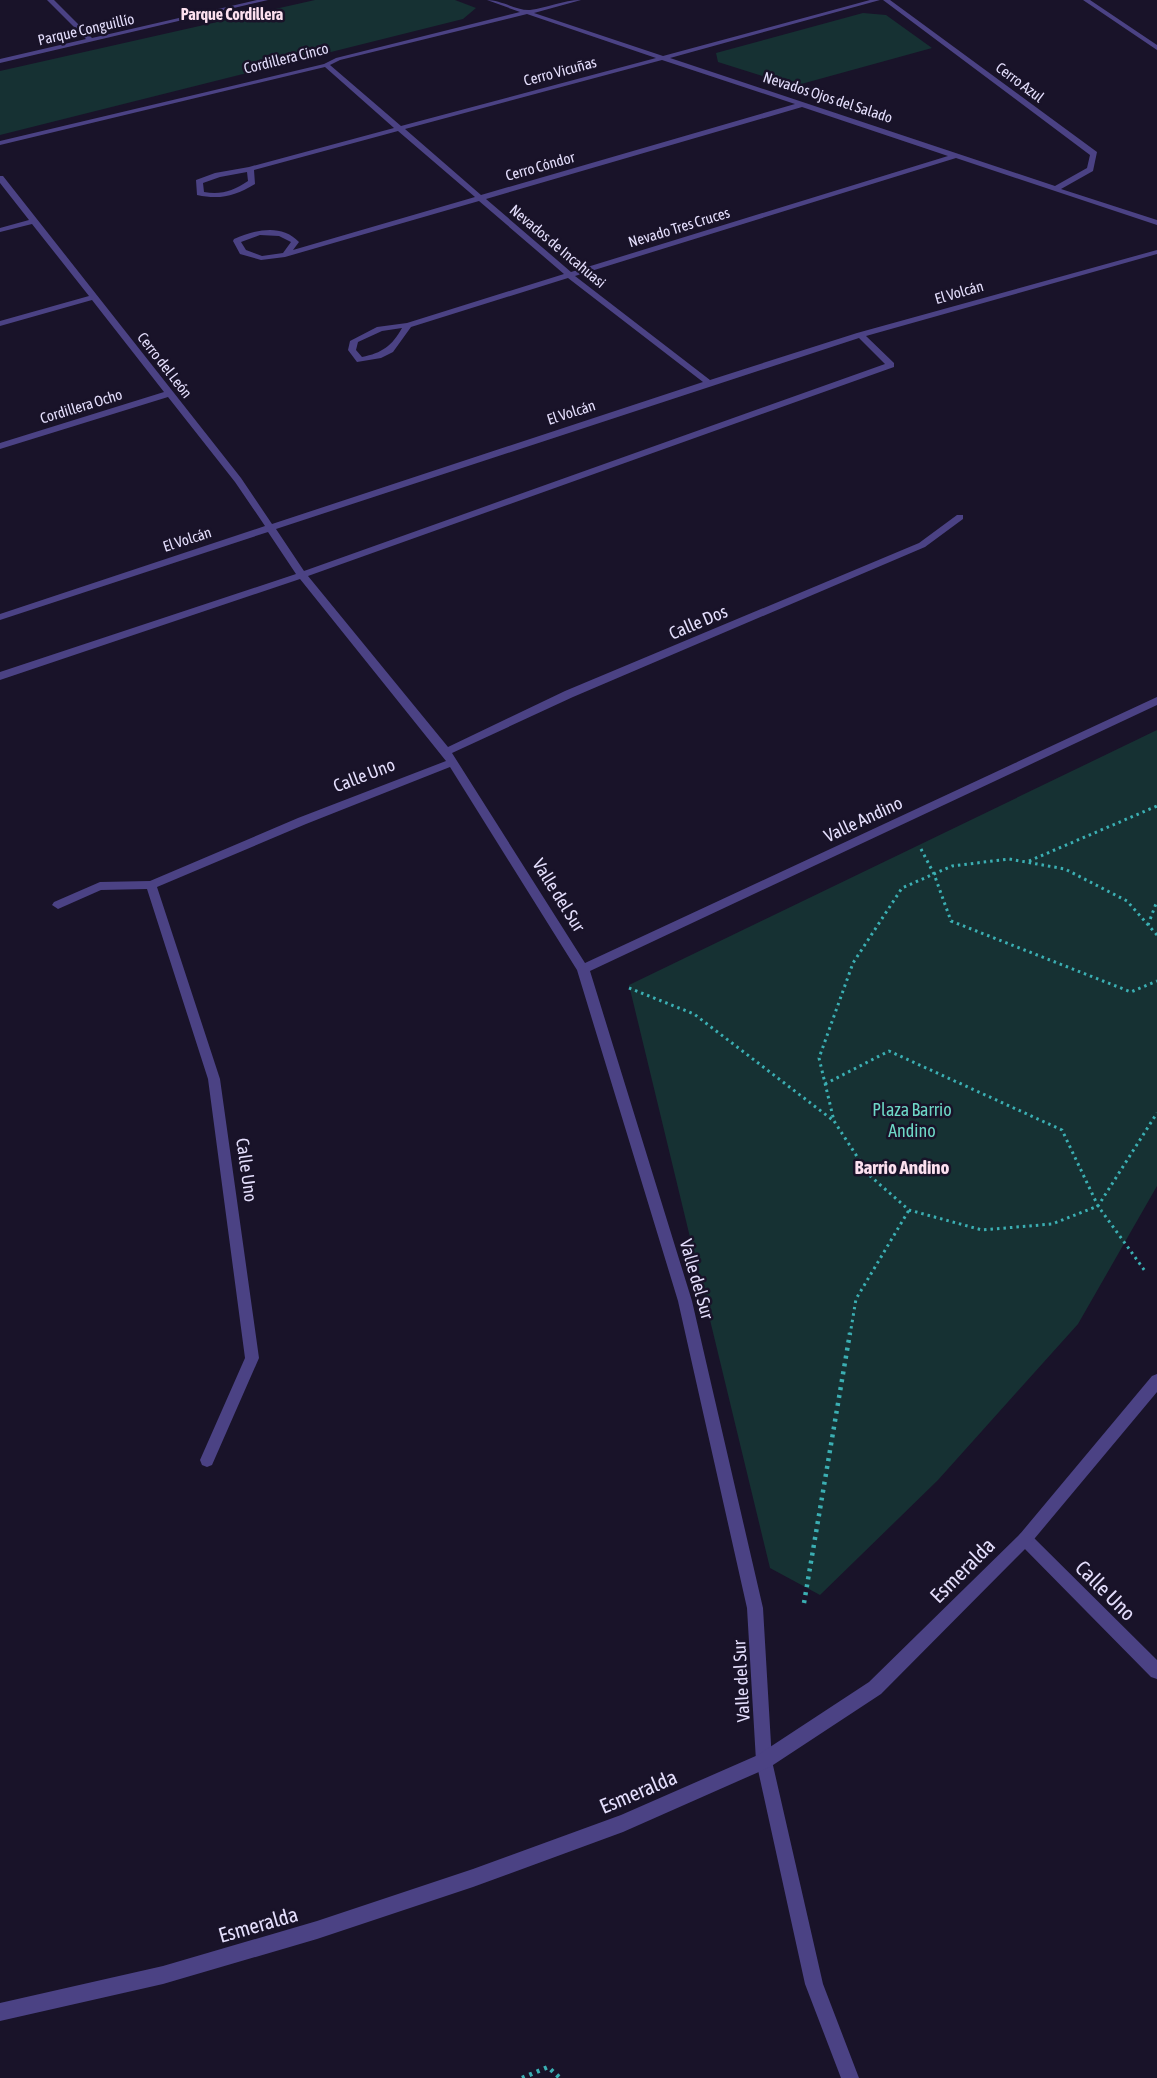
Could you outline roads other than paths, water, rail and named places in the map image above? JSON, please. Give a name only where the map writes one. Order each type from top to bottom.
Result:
[{"type":"street","points":[[50,0],[90,40]]},
{"type":"street","name":"Parque Conguillío","points":[[0,61],[265,0]]},
{"type":"street","name":"Nevados Ojos del Salado","points":[[490,0],[1157,223]]},
{"type":"street","name":"Cordillera Cinco","points":[[0,143],[326,65],[338,60],[578,0]]},
{"type":"street","name":"Cerro Vicuñas","points":[[250,169],[252,182],[234,194],[218,197],[200,193],[200,182],[218,174],[250,169],[877,0]]},
{"type":"street","name":"Cerro Azul","points":[[886,0],[1094,154],[1090,170],[1057,188]]},
{"type":"street","points":[[1086,0],[1157,48]]},
{"type":"street","name":"Nevados de Incahuasi","points":[[326,65],[569,275],[710,383]]},
{"type":"street","name":"Cerro Cóndor","points":[[284,255],[295,242],[287,234],[267,232],[237,241],[243,252],[262,258],[284,255],[804,104]]},
{"type":"street","name":"Nevado Tres Cruces","points":[[408,325],[396,346],[382,357],[360,360],[352,350],[354,341],[380,329],[408,325],[958,155]]},
{"type":"street","name":"Cerro del León","points":[[0,178],[238,480],[272,527],[302,575]]},
{"type":"street","points":[[0,230],[34,221]]},
{"type":"street","name":"El Volcán","points":[[0,617],[860,335],[1157,252]]},
{"type":"street","points":[[0,324],[94,298]]},
{"type":"street","points":[[0,676],[302,575],[891,365],[860,335]]},
{"type":"street","name":"Cordillera Ocho","points":[[0,446],[170,393]]},
{"type":"street","name":"Calle Dos","points":[[450,757],[569,694],[922,545],[960,517]]},
{"type":"street","name":"Valle del Sur","points":[[302,575],[450,757],[583,969],[685,1301],[755,1608],[764,1761],[814,1984],[850,2078]]},
{"type":"street","name":"Valle Andino","points":[[583,969],[1157,701]]},
{"type":"street","name":"Calle Uno","points":[[58,905],[100,886],[152,885],[450,757]]},
{"type":"street","name":"Calle Uno","points":[[152,885],[214,1080],[252,1358],[207,1460]]},
{"type":"street","name":"Esmeralda","points":[[0,2012],[163,1975],[317,1930],[473,1878],[623,1823],[764,1761],[874,1688],[1025,1539],[1157,1381]]},
{"type":"street","name":"Calle Uno","points":[[1025,1539],[1157,1671]]},
{"type":"district","name":"Parque Cordillera","points":[[232,14]]},
{"type":"district","name":"Barrio Andino","points":[[902,1167]]},
{"type":"park label","name":"Plaza Barrio Andino","points":[[912,1119]]}]
